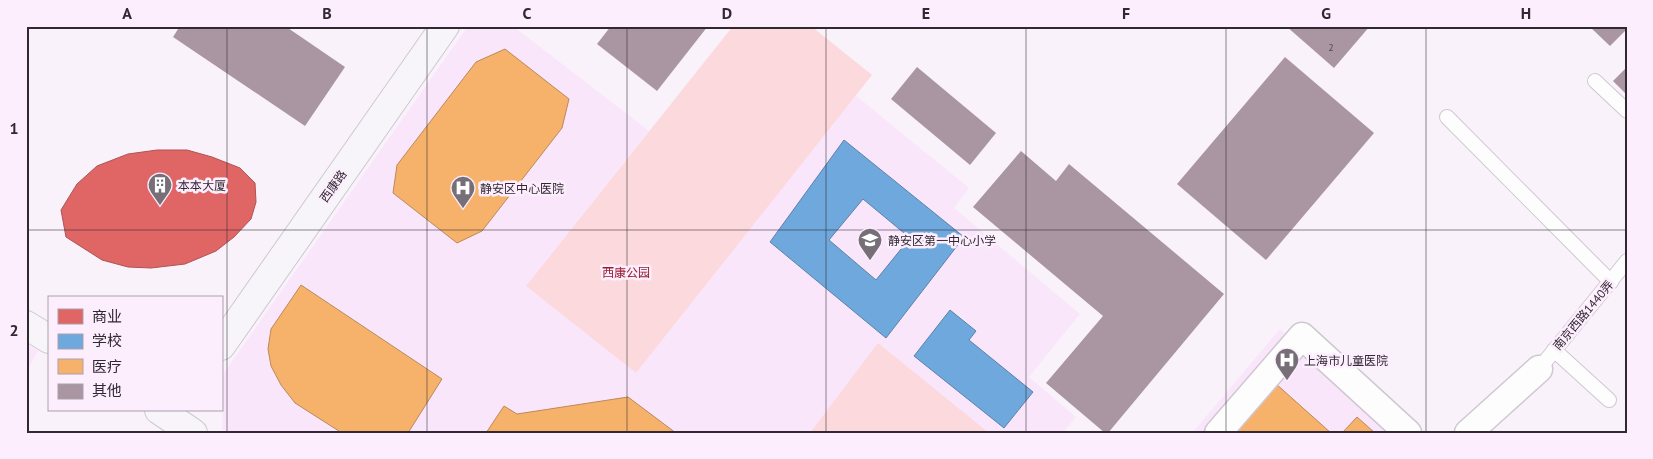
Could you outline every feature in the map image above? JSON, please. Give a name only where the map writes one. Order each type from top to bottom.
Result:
[{"type":"street","name":"西康路","points":[[222,345],[446,26]]},
{"type":"street","points":[[26,325],[48,338]]},
{"type":"street","points":[[1218,433],[1302,336],[1408,433]]},
{"type":"street","points":[[1468,433],[1546,360]]},
{"type":"street","points":[[162,412],[195,433],[199,412]]},
{"type":"lane","points":[[1595,81],[1627,111]]},
{"type":"lane","points":[[1447,117],[1611,282]]},
{"type":"lane","name":"南京西路1440弄","points":[[1546,360],[1627,261]]},
{"type":"lane","points":[[1546,360],[1609,400]]},
{"type":"shaded area","points":[[468,26],[513,26],[649,131],[526,286],[636,373],[855,95],[969,188],[954,208],[1080,314],[1029,377],[1076,417],[1063,433],[228,433],[222,429],[223,374]]},
{"type":"shaded area","name":"上海市儿童医院","points":[[1280,329],[1394,433],[1192,433]]},
{"type":"shaded area","points":[[26,344],[38,351],[26,371]]},
{"type":"green space","name":"西康公园","points":[[733,26],[811,26],[872,75],[636,373],[526,286]]},
{"type":"green space","points":[[878,343],[989,433],[810,433]]},
{"type":"building: 商业","name":"本本大厦","points":[[157,150],[187,150],[240,168],[255,183],[256,202],[251,219],[234,237],[216,251],[185,264],[151,268],[128,267],[102,260],[66,237],[61,210],[77,184],[97,166],[128,154]]},
{"type":"building: 学校","points":[[844,140],[964,237],[886,338],[770,242]],"holes":[[[863,199],[910,238],[876,280],[829,240]]]},
{"type":"building: 学校","points":[[950,310],[976,331],[969,340],[1033,392],[1004,428],[914,356]]},
{"type":"building: 医疗","points":[[505,49],[569,99],[562,128],[482,231],[457,243],[393,193],[397,165],[476,62]]},
{"type":"building: 医疗","points":[[301,285],[442,379],[408,433],[342,433],[295,403],[281,385],[271,366],[268,349],[271,329]]},
{"type":"building: 医疗","points":[[1275,383],[1331,433],[1231,433]]},
{"type":"building: 医疗","points":[[628,397],[676,433],[486,433],[504,406],[517,414]]},
{"type":"building: 医疗","points":[[1357,417],[1375,433],[1342,433]]},
{"type":"building: 其他","points":[[180,26],[285,26],[345,67],[305,126],[173,37]]},
{"type":"building: 其他","points":[[611,26],[708,26],[657,91],[597,44]]},
{"type":"building: 其他","points":[[1286,26],[1370,26],[1334,68]]},
{"type":"building: 其他","points":[[1589,26],[1627,26],[1627,29],[1610,46]]},
{"type":"building: 其他","points":[[1285,57],[1374,133],[1266,260],[1177,184]]},
{"type":"building: 其他","points":[[917,67],[996,133],[970,165],[891,99]]},
{"type":"building: 其他","points":[[1627,67],[1627,95],[1613,81]]},
{"type":"building: 其他","points":[[1021,151],[1056,181],[1069,164],[1224,294],[1108,433],[1105,433],[1046,383],[1103,316],[973,207]]},
{"type":"place","name":"本本大厦","points":[[160,206]]},
{"type":"place","name":"静安区中心医院","points":[[463,209]]},
{"type":"place","name":"静安区第一中心小学","points":[[870,261]]},
{"type":"place","name":"上海市儿童医院","points":[[1287,381]]}]
